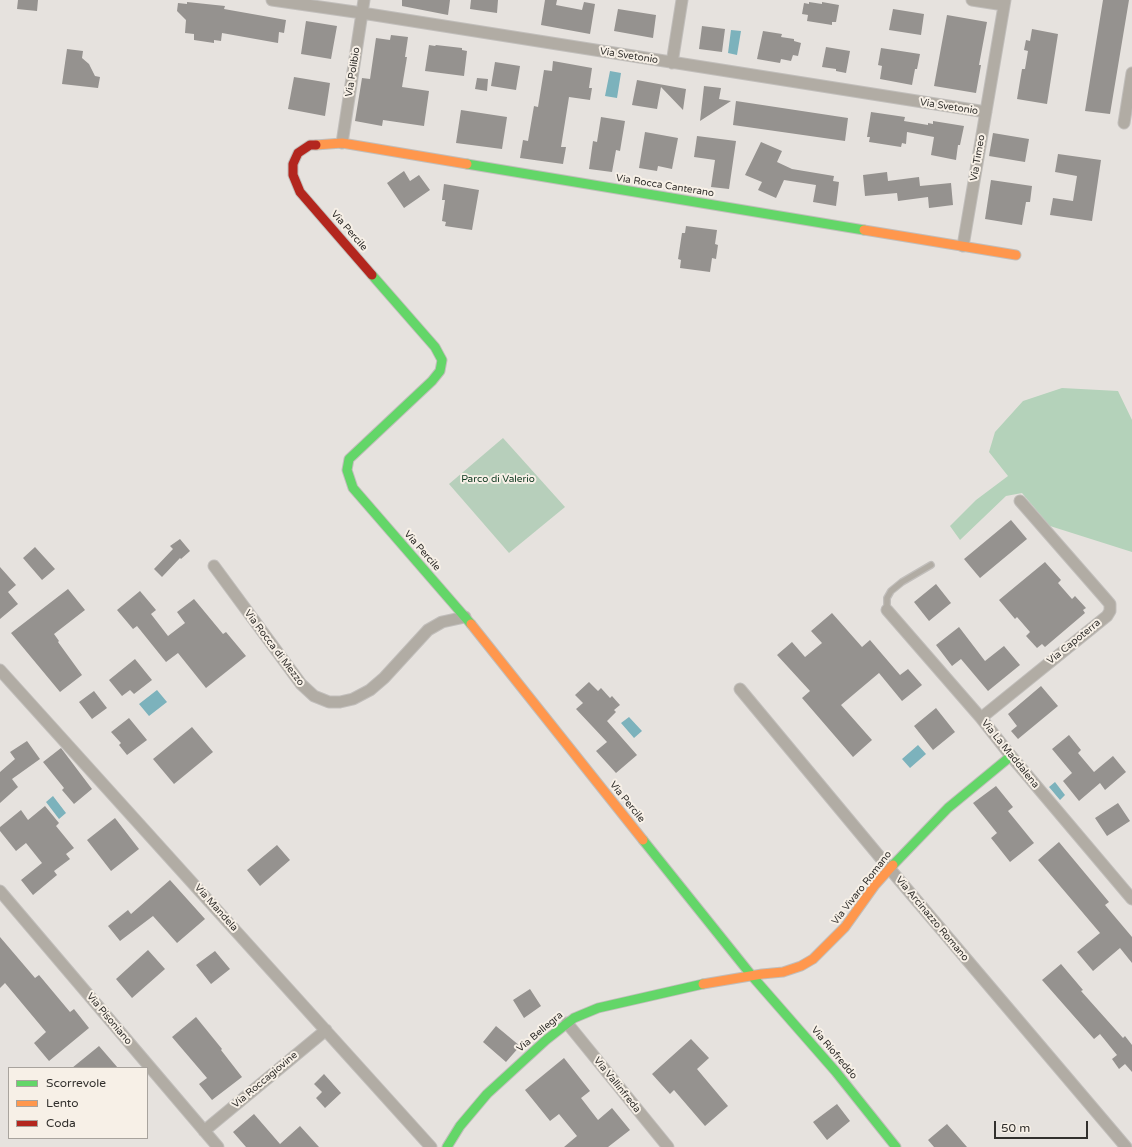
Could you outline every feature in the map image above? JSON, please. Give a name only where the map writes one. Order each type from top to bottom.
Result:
[{"type":"street","name":"Via Svetonio","points":[[272,0],[986,112]]},
{"type":"street","name":"Via Polibio","points":[[342,143],[364,0]]},
{"type":"street","points":[[672,63],[682,0]]},
{"type":"street","points":[[972,0],[1004,3]]},
{"type":"street","name":"Via Timeo","points":[[963,246],[1004,3]]},
{"type":"street","points":[[1124,123],[1132,73]]},
{"type":"street","name":"Via Rocca Canterano","points":[[310,145],[342,143],[1016,255]]},
{"type":"street","name":"Via Percile","points":[[310,145],[298,153],[293,164],[294,175],[300,192],[435,347],[442,360],[440,371],[432,381],[349,459],[347,470],[350,482],[357,494],[465,617],[752,976]]},
{"type":"street","name":"Via Capoterra","points":[[981,718],[1107,616],[1110,611],[1110,604],[1107,600],[1020,501]]},
{"type":"street","name":"Via Rocca di Mezzo","points":[[214,566],[301,684],[314,696],[329,702],[340,702],[353,699],[370,690],[384,678],[428,630],[442,622],[465,617]]},
{"type":"street","name":"Via La Maddalena","points":[[887,610],[981,718],[1011,756],[1132,899]]},
{"type":"street","name":"Via Mandela","points":[[0,670],[432,1147]]},
{"type":"street","name":"Via Arcinazzo Romano","points":[[740,689],[889,868],[1126,1147]]},
{"type":"street","name":"Via Vivaro Romano","points":[[752,976],[790,970],[806,964],[813,959],[845,927],[889,868],[948,808],[1011,756]]},
{"type":"street","name":"Via Pisoniano","points":[[0,891],[218,1147]]},
{"type":"street","name":"Via Bellegra","points":[[447,1147],[460,1126],[488,1094],[526,1058],[567,1023],[579,1015],[598,1008],[705,984],[752,976]]},
{"type":"street","name":"Via Riofreddo","points":[[752,976],[836,1072],[896,1147]]},
{"type":"street","name":"Via Vallinfreda","points":[[567,1023],[668,1147]]},
{"type":"street","name":"Via Roccagiovine","points":[[204,1131],[326,1030]]},
{"type":"lane","points":[[887,610],[887,598],[891,590],[931,565]]},
{"type":"green space","points":[[1062,388],[1118,391],[1132,420],[1132,552],[1050,526],[1022,493],[1006,496],[960,540],[950,526],[976,500],[1008,476],[989,452],[995,432],[1023,401]]},
{"type":"green space","name":"Parco di Valerio","points":[[503,438],[565,507],[509,553],[449,484]]},
{"type":"water","points":[[731,30],[741,31],[737,55],[728,53]]},
{"type":"water","points":[[610,71],[621,73],[617,98],[605,96]]},
{"type":"water","points":[[157,690],[167,702],[149,716],[139,704]]},
{"type":"water","points":[[629,717],[642,731],[634,738],[621,723]]},
{"type":"water","points":[[918,745],[926,754],[910,768],[902,759]]},
{"type":"water","points":[[1055,782],[1065,795],[1060,800],[1049,787]]},
{"type":"water","points":[[53,796],[66,813],[59,819],[46,802]]},
{"type":"building","points":[[18,0],[38,0],[37,11],[17,9]]},
{"type":"building","points":[[402,0],[450,0],[448,15],[402,6]]},
{"type":"building","points":[[471,0],[498,0],[497,13],[470,9]]},
{"type":"building","points":[[545,0],[557,0],[556,5],[582,10],[584,2],[595,4],[590,34],[541,25]]},
{"type":"building","points":[[1103,0],[1129,0],[1110,114],[1085,111]]},
{"type":"building","points":[[187,2],[225,6],[224,9],[286,20],[284,33],[279,32],[278,43],[222,33],[221,41],[214,40],[214,43],[194,40],[194,34],[185,33],[186,20],[177,11],[178,3],[187,4]]},
{"type":"building","points":[[809,2],[822,4],[822,2],[839,5],[836,22],[832,22],[832,25],[807,21],[808,15],[802,14],[804,3],[809,4]]},
{"type":"building","points":[[618,9],[656,15],[653,38],[614,31]]},
{"type":"building","points":[[893,9],[924,14],[921,35],[889,30]]},
{"type":"building","points":[[947,15],[987,22],[979,65],[981,65],[976,93],[934,86]]},
{"type":"building","points":[[306,21],[337,26],[331,59],[301,54]]},
{"type":"building","points":[[702,26],[725,29],[722,52],[699,49]]},
{"type":"building","points":[[1032,29],[1058,34],[1047,104],[1017,99],[1022,69],[1025,69],[1028,51],[1024,50],[1026,40],[1030,41]]},
{"type":"building","points":[[763,31],[782,34],[781,37],[794,39],[794,41],[801,43],[798,56],[793,55],[791,61],[781,59],[780,63],[757,59]]},
{"type":"building","points":[[391,35],[408,37],[405,57],[407,57],[402,87],[429,91],[424,126],[383,120],[382,126],[355,121],[362,78],[370,79],[376,38],[390,40]]},
{"type":"building","points":[[429,45],[462,48],[462,50],[467,51],[464,76],[425,71]]},
{"type":"building","points":[[826,47],[850,51],[846,73],[836,71],[836,69],[822,67]]},
{"type":"building","points":[[881,48],[920,54],[912,85],[880,79],[882,66],[878,65]]},
{"type":"building","points":[[67,49],[83,51],[82,58],[89,64],[95,76],[100,77],[98,88],[62,84]]},
{"type":"building","points":[[553,61],[592,68],[589,88],[592,88],[590,100],[569,97],[561,147],[566,147],[563,164],[520,158],[523,140],[528,141],[534,106],[538,107],[544,70],[552,71]]},
{"type":"building","points":[[495,62],[520,66],[516,90],[491,86]]},
{"type":"building","points":[[294,77],[330,83],[325,116],[288,109]]},
{"type":"building","points":[[477,78],[488,79],[487,91],[475,89]]},
{"type":"building","points":[[637,80],[686,89],[683,110],[661,87],[657,109],[632,105]]},
{"type":"building","points":[[704,86],[721,88],[719,99],[731,101],[700,121]]},
{"type":"building","points":[[736,101],[848,118],[845,141],[733,125]]},
{"type":"building","points":[[461,110],[507,117],[502,149],[456,143]]},
{"type":"building","points":[[871,112],[905,117],[904,121],[928,125],[928,123],[933,124],[933,121],[964,126],[960,145],[958,145],[956,160],[931,155],[934,137],[907,132],[906,144],[902,143],[901,147],[869,142],[870,137],[867,137]]},
{"type":"building","points":[[601,117],[625,121],[620,151],[616,150],[612,172],[589,169],[593,141],[597,142]]},
{"type":"building","points":[[645,132],[678,138],[672,169],[658,166],[657,171],[639,168]]},
{"type":"building","points":[[993,133],[1029,139],[1025,162],[989,156]]},
{"type":"building","points":[[697,136],[736,141],[729,189],[711,187],[715,160],[694,157]]},
{"type":"building","points":[[761,142],[782,151],[777,162],[792,169],[834,176],[833,181],[839,182],[836,206],[813,202],[816,185],[784,180],[776,198],[758,190],[762,182],[745,175]]},
{"type":"building","points":[[1058,154],[1101,160],[1092,221],[1050,215],[1053,198],[1073,201],[1077,176],[1055,172]]},
{"type":"building","points":[[404,171],[410,181],[419,175],[430,190],[404,208],[387,183]]},
{"type":"building","points":[[887,172],[888,181],[919,177],[920,186],[951,183],[953,205],[929,208],[928,197],[898,201],[897,193],[865,196],[863,175]]},
{"type":"building","points":[[991,180],[1032,186],[1030,202],[1026,202],[1022,225],[985,219]]},
{"type":"building","points":[[444,184],[479,190],[472,230],[445,226],[446,222],[442,221],[445,200],[442,200]]},
{"type":"building","points":[[686,226],[717,230],[715,244],[718,245],[716,259],[712,258],[710,272],[680,268],[681,260],[678,259],[682,233],[685,233]]},
{"type":"building","points":[[1011,520],[1027,539],[980,578],[964,559]]},
{"type":"building","points":[[180,539],[190,551],[181,559],[180,558],[162,577],[154,569],[173,549],[170,546]]},
{"type":"building","points":[[35,547],[55,569],[42,580],[23,558]]},
{"type":"building","points":[[1045,562],[1061,580],[1058,583],[1072,599],[1075,596],[1086,608],[1083,610],[1085,613],[1045,647],[1042,644],[1037,648],[1026,636],[1030,632],[1017,617],[1015,619],[999,600]]},
{"type":"building","points":[[0,567],[16,585],[8,592],[18,604],[0,619]]},
{"type":"building","points":[[936,584],[951,603],[929,621],[914,602]]},
{"type":"building","points":[[68,589],[85,610],[54,634],[59,641],[58,642],[82,675],[60,692],[11,633]]},
{"type":"building","points":[[140,591],[156,610],[151,614],[168,636],[185,623],[177,612],[194,599],[223,634],[226,632],[246,656],[206,688],[178,653],[166,662],[137,626],[133,629],[117,610]]},
{"type":"building","points":[[832,613],[862,647],[870,640],[900,675],[908,669],[922,685],[902,701],[879,673],[841,705],[872,740],[853,757],[802,698],[810,691],[777,655],[792,642],[805,657],[822,643],[811,631]]},
{"type":"building","points":[[959,627],[985,661],[1004,646],[1020,665],[988,691],[961,659],[952,666],[936,645]]},
{"type":"building","points":[[135,659],[152,680],[134,694],[130,690],[122,696],[109,680]]},
{"type":"building","points":[[589,682],[598,691],[601,688],[610,698],[612,696],[620,705],[614,710],[616,712],[607,721],[637,755],[616,773],[596,751],[607,742],[576,709],[583,703],[575,695]]},
{"type":"building","points":[[1041,686],[1058,706],[1018,739],[1011,731],[1017,726],[1008,714]]},
{"type":"building","points":[[94,691],[107,708],[92,719],[79,702]]},
{"type":"building","points":[[936,708],[955,732],[933,750],[914,726]]},
{"type":"building","points":[[129,718],[147,740],[127,755],[119,745],[121,743],[111,732]]},
{"type":"building","points":[[192,727],[213,752],[174,784],[153,759]]},
{"type":"building","points":[[1069,735],[1081,750],[1078,753],[1094,772],[1113,756],[1126,772],[1105,790],[1100,783],[1079,801],[1063,781],[1072,773],[1052,749]]},
{"type":"building","points":[[27,741],[40,759],[12,779],[18,787],[0,803],[0,772],[15,759],[10,752]]},
{"type":"building","points":[[61,748],[92,789],[74,804],[62,790],[64,788],[43,762]]},
{"type":"building","points":[[996,786],[1013,807],[1008,811],[1034,843],[1010,862],[991,838],[997,833],[973,803]]},
{"type":"building","points":[[1118,803],[1130,821],[1107,836],[1095,818]]},
{"type":"building","points":[[45,806],[59,823],[56,826],[74,848],[66,854],[70,859],[54,871],[57,875],[33,895],[21,880],[42,863],[26,843],[16,851],[0,831],[0,827],[21,810],[28,820]]},
{"type":"building","points":[[115,818],[139,849],[111,871],[87,840]]},
{"type":"building","points":[[1059,842],[1109,902],[1105,905],[1132,937],[1132,963],[1120,948],[1093,971],[1077,952],[1100,933],[1038,860]]},
{"type":"building","points":[[277,845],[290,860],[260,886],[247,870]]},
{"type":"building","points":[[170,880],[205,919],[177,943],[153,916],[120,941],[108,926],[128,910],[131,914]]},
{"type":"building","points":[[0,937],[35,978],[39,975],[70,1012],[74,1009],[89,1028],[49,1061],[34,1043],[46,1032],[5,983],[0,988]]},
{"type":"building","points":[[148,950],[165,969],[132,998],[116,979]]},
{"type":"building","points":[[215,951],[230,969],[211,984],[196,965]]},
{"type":"building","points":[[1061,964],[1083,990],[1081,991],[1123,1038],[1125,1036],[1132,1045],[1132,1072],[1125,1064],[1119,1069],[1112,1059],[1117,1055],[1100,1034],[1094,1039],[1042,980]]},
{"type":"building","points":[[530,989],[541,1006],[524,1018],[513,1000]]},
{"type":"building","points":[[196,1017],[242,1077],[212,1100],[199,1084],[207,1078],[172,1037]]},
{"type":"building","points":[[496,1026],[520,1046],[506,1062],[483,1042]]},
{"type":"building","points":[[691,1039],[709,1058],[697,1069],[728,1106],[705,1126],[674,1090],[670,1094],[652,1074]]},
{"type":"building","points":[[99,1046],[117,1067],[73,1067]]},
{"type":"building","points":[[564,1058],[590,1091],[581,1098],[598,1120],[612,1108],[630,1130],[608,1147],[564,1147],[577,1136],[559,1114],[550,1121],[525,1090]]},
{"type":"building","points":[[324,1074],[341,1093],[325,1108],[316,1098],[322,1092],[314,1084]]},
{"type":"building","points":[[837,1104],[850,1121],[827,1140],[813,1122]]},
{"type":"building","points":[[254,1114],[280,1144],[300,1126],[319,1147],[246,1147],[233,1132]]},
{"type":"building","points":[[947,1124],[967,1147],[934,1147],[928,1140]]},
{"type":"traffic: fast","points":[[467,164],[864,230]]},
{"type":"traffic: fast","points":[[372,275],[435,347],[442,360],[440,371],[432,381],[349,459],[347,470],[353,488],[471,624]]},
{"type":"traffic: fast","points":[[893,865],[948,808],[1011,756]]},
{"type":"traffic: fast","points":[[643,840],[752,976],[836,1072],[896,1147]]},
{"type":"traffic: fast","points":[[447,1147],[460,1126],[487,1094],[546,1040],[574,1018],[598,1008],[703,984]]},
{"type":"traffic: slow","points":[[316,145],[342,143],[467,164]]},
{"type":"traffic: slow","points":[[864,230],[1016,255]]},
{"type":"traffic: slow","points":[[471,624],[643,840]]},
{"type":"traffic: slow","points":[[703,984],[783,972],[801,966],[813,959],[845,927],[875,885],[893,865]]},
{"type":"traffic: jam","points":[[316,145],[310,145],[298,153],[293,164],[293,175],[300,192],[372,275]]}]
